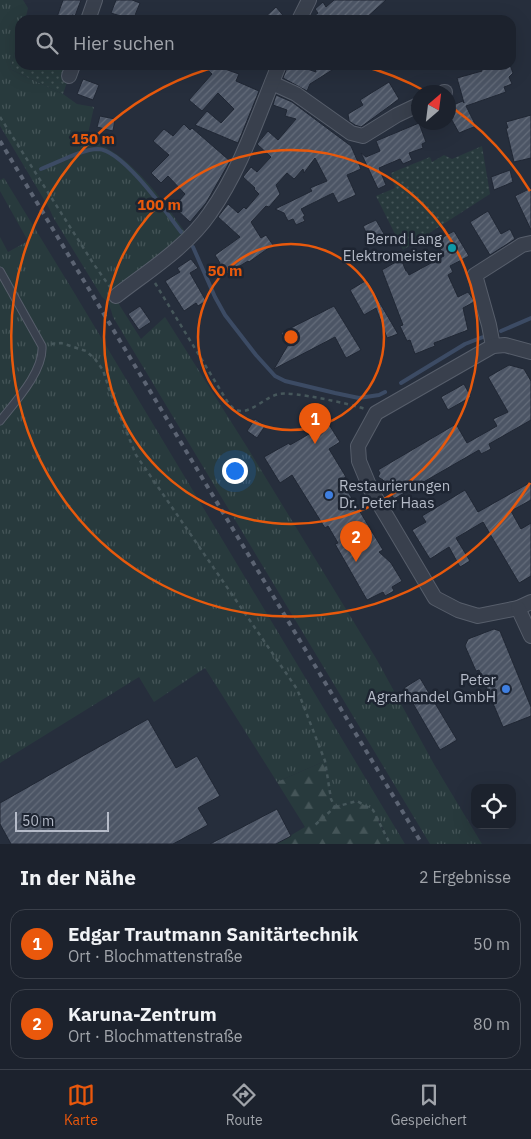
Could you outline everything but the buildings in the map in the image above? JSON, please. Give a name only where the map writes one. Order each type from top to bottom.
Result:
[{"type":"street","points":[[90,15],[94,0]]},
{"type":"street","points":[[302,15],[309,0]]},
{"type":"street","points":[[116,296],[189,237],[210,214],[240,162],[277,70]]},
{"type":"street","points":[[272,83],[296,94],[351,133],[363,136],[411,108]]},
{"type":"street","points":[[493,346],[475,276],[522,245],[531,243]]},
{"type":"street","points":[[531,352],[506,345],[493,346],[376,413],[358,446],[359,461],[371,490],[435,598],[458,610],[478,616],[525,605],[531,636]]},
{"type":"lane","points":[[0,271],[42,346],[41,360],[30,382],[0,421]]},
{"type":"path","points":[[0,117],[92,263],[116,296]]},
{"type":"path","points":[[148,271],[217,385],[229,404],[235,409],[242,412],[270,397],[284,393],[359,407],[376,413]]},
{"type":"path","points":[[42,346],[61,343],[75,347],[86,351],[99,364],[136,455],[297,690],[325,761],[331,798],[335,807]]},
{"type":"path","points":[[315,825],[335,807],[357,801],[373,810],[390,844]]},
{"type":"green space","points":[[0,0],[23,0],[28,8],[26,15],[15,15],[15,52],[10,69],[63,94],[77,104],[94,107],[88,134],[127,162],[148,183],[189,237],[116,296],[120,306],[141,339],[165,317],[377,660],[435,766],[471,826],[471,829],[473,829],[482,844],[430,844],[113,317],[108,303],[102,297],[0,126]]},
{"type":"green space","points":[[15,52],[15,70],[71,70],[63,94],[10,69]]},
{"type":"green space","points":[[482,146],[490,194],[403,250],[376,196],[395,188],[391,173],[430,157],[432,162],[444,155],[452,159]]},
{"type":"green space","points":[[4,178],[405,844],[390,844],[380,822],[357,801],[335,807],[331,799],[325,761],[277,782],[205,668],[154,702],[139,677],[0,763],[0,237],[8,252],[28,241],[0,191],[0,180]]},
{"type":"green space","points":[[325,761],[331,799],[335,807],[357,801],[373,810],[390,844],[276,844],[305,827],[277,782]]},
{"type":"waterway","points":[[41,169],[85,151],[98,149],[108,152],[131,170],[143,183],[181,232]]},
{"type":"waterway","points":[[193,247],[225,315],[275,376],[285,381],[359,398],[379,395],[385,392]]},
{"type":"waterway","points":[[501,331],[531,318]]},
{"type":"waterway","points":[[401,383],[465,344],[483,337]]},
{"type":"railway","points":[[0,141],[422,844]]},
{"type":"place","name":"Bernd Lang Elektromeister","points":[[452,248]]},
{"type":"place","name":"Edgar Trautmann Sanitärtechnik","points":[[315,444]]},
{"type":"place","name":"Restaurierungen Dr. Peter Haas","points":[[329,495]]},
{"type":"place","name":"Karuna-Zentrum","points":[[356,562]]},
{"type":"place","name":"Peter Agrarhandel GmbH","points":[[506,689]]}]
